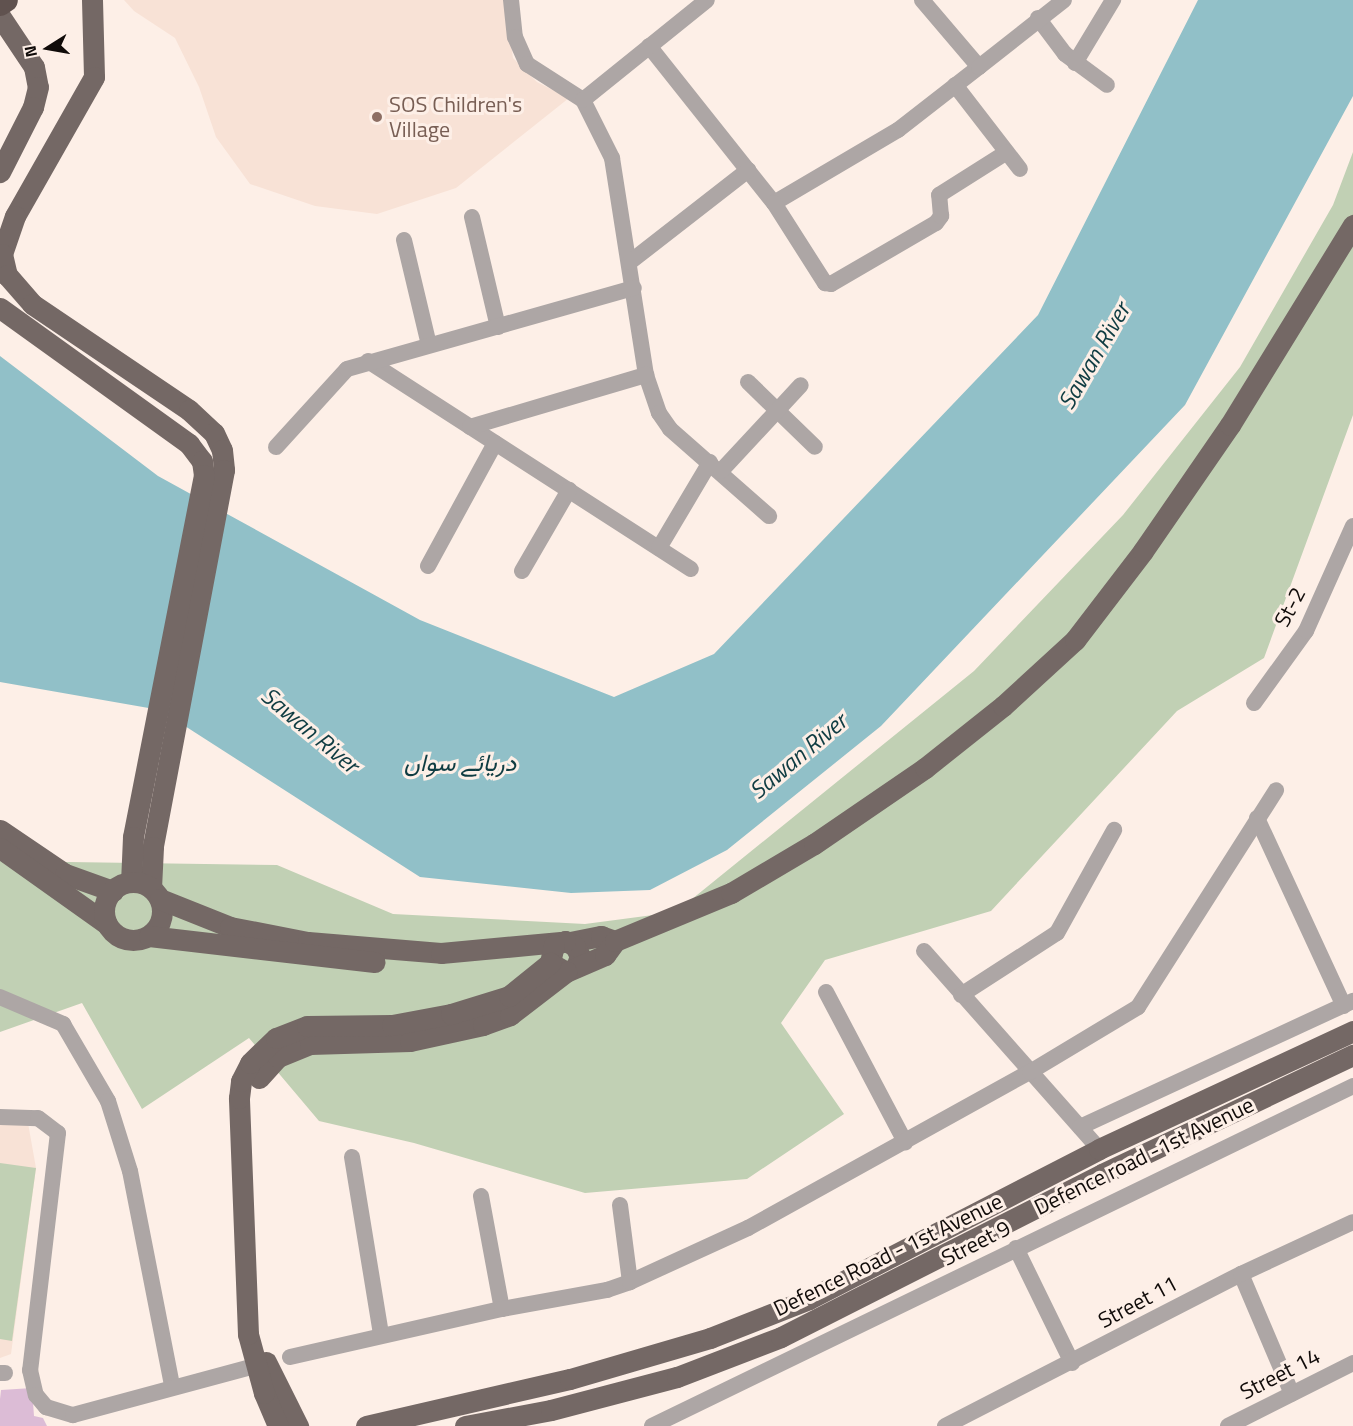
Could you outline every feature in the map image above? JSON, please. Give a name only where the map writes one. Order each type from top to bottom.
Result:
[{"type":"highway","points":[[0,4],[6,0]]},
{"type":"main road","points":[[92,0],[94,77],[15,216],[2,254],[7,275],[32,304],[201,420],[222,450],[214,473],[133,837],[139,890],[161,920],[149,936]]},
{"type":"main road","points":[[0,16],[34,67],[38,87],[33,107],[0,172]]},
{"type":"main road","points":[[0,848],[107,924],[116,934],[129,940],[149,936],[419,966],[473,966],[605,955],[615,941],[731,893],[814,844],[925,768],[1003,706],[1075,640],[1143,552],[1230,425],[1353,225]]},
{"type":"main road","points":[[0,308],[189,444],[214,473]]},
{"type":"main road","points":[[139,890],[153,847],[214,473]]},
{"type":"main road","points":[[0,830],[65,874],[139,890],[230,927],[308,942],[441,953],[562,957]]},
{"type":"main road","points":[[107,924],[106,903],[139,890]]},
{"type":"main road","points":[[278,1426],[255,1366],[248,1334],[242,1240],[239,1110],[241,1081],[250,1063],[276,1038],[307,1026],[392,1025],[451,1014],[509,996],[562,957]]},
{"type":"main road","points":[[298,1426],[268,1370],[259,1324],[252,1138],[253,1090],[262,1070],[278,1057],[310,1044],[410,1041],[483,1025],[510,1015],[562,957]]},
{"type":"main road","name":"Defence Road - 1st Avenue","points":[[366,1426],[570,1379],[710,1338],[808,1299],[1099,1149],[1353,1031]]},
{"type":"main road","name":"Defence road -1st Avenue","points":[[465,1426],[551,1410],[676,1377],[781,1337],[1032,1210],[1353,1055]]},
{"type":"main road","points":[[1023,1188],[1032,1210]]},
{"type":"street","points":[[511,0],[515,37],[527,64],[583,100],[612,158],[646,375],[670,429],[769,516]]},
{"type":"street","points":[[583,100],[707,0]]},
{"type":"street","points":[[922,0],[979,67]]},
{"type":"street","points":[[774,203],[880,141],[1064,0]]},
{"type":"street","points":[[1075,63],[1113,0]]},
{"type":"street","points":[[1038,18],[1075,63],[1107,85]]},
{"type":"street","points":[[650,46],[774,203],[825,283],[831,284],[936,223],[941,216],[939,195],[1007,152]]},
{"type":"street","points":[[955,85],[1020,169]]},
{"type":"street","points":[[630,262],[748,170]]},
{"type":"street","points":[[472,217],[498,327]]},
{"type":"street","points":[[404,240],[429,345]]},
{"type":"street","points":[[276,447],[347,369],[634,288]]},
{"type":"street","points":[[368,362],[692,568]]},
{"type":"street","points":[[470,427],[646,375]]},
{"type":"street","points":[[748,382],[775,413],[814,447]]},
{"type":"street","points":[[659,548],[715,467],[775,413],[801,385]]},
{"type":"street","points":[[428,566],[495,443]]},
{"type":"street","points":[[522,571],[569,490]]},
{"type":"street","name":"St-2","points":[[1254,703],[1305,631],[1353,526]]},
{"type":"street","points":[[290,1357],[502,1309],[607,1290],[630,1282],[748,1228],[1030,1072],[1138,1007],[1276,790]]},
{"type":"street","points":[[1080,1127],[1348,1004],[1257,818]]},
{"type":"street","points":[[961,995],[1057,933],[1114,830]]},
{"type":"street","points":[[924,951],[1099,1149]]},
{"type":"street","points":[[826,992],[905,1142]]},
{"type":"street","points":[[0,997],[63,1024],[108,1101],[130,1171],[172,1385]]},
{"type":"street","name":"Street 9","points":[[652,1426],[1353,1086]]},
{"type":"street","points":[[0,1118],[38,1118],[58,1133],[30,1370],[36,1395],[46,1407],[73,1415],[172,1385],[255,1366]]},
{"type":"street","points":[[352,1157],[381,1335]]},
{"type":"street","points":[[481,1196],[502,1309]]},
{"type":"street","points":[[620,1205],[630,1282]]},
{"type":"street","name":"Street 11","points":[[945,1426],[1072,1363],[1241,1274],[1353,1222]]},
{"type":"street","points":[[1016,1248],[1072,1363]]},
{"type":"street","points":[[1241,1274],[1292,1394]]},
{"type":"street","name":"Street 14","points":[[1228,1426],[1353,1363]]},
{"type":"shaded area","name":"SOS Children's Village","points":[[124,0],[505,0],[513,58],[537,82],[569,98],[456,188],[377,214],[315,206],[250,184],[216,137],[199,87],[175,38],[134,11]]},
{"type":"shaded area","points":[[0,1119],[28,1123],[36,1168],[11,1354],[0,1358]]},
{"type":"green space","points":[[1353,152],[1353,415],[1264,658],[1177,711],[991,911],[825,960],[781,1023],[844,1114],[747,1179],[585,1193],[414,1143],[319,1121],[249,1038],[142,1109],[82,1003],[0,1032],[0,861],[277,865],[393,914],[585,924],[676,912],[974,671],[1123,515],[1240,367],[1333,205]]},
{"type":"green space","points":[[0,1163],[36,1168],[12,1341],[0,1339]]},
{"type":"water","name":"دریائے سواں","points":[[1198,0],[1353,0],[1353,96],[1185,405],[881,726],[727,850],[650,890],[571,893],[420,877],[160,710],[0,682],[0,356],[158,476],[420,620],[614,697],[714,654],[1038,315]]},
{"type":"building","points":[[32,1388],[34,1416],[43,1418],[47,1426],[0,1426],[1,1390]]},
{"type":"place","name":"SOS Children's Village","points":[[377,117]]},
{"type":"water label","name":"Sawan River","points":[[1094,356]]},
{"type":"water label","name":"Sawan River","points":[[310,730]]},
{"type":"water label","name":"Sawan River","points":[[798,756]]}]
